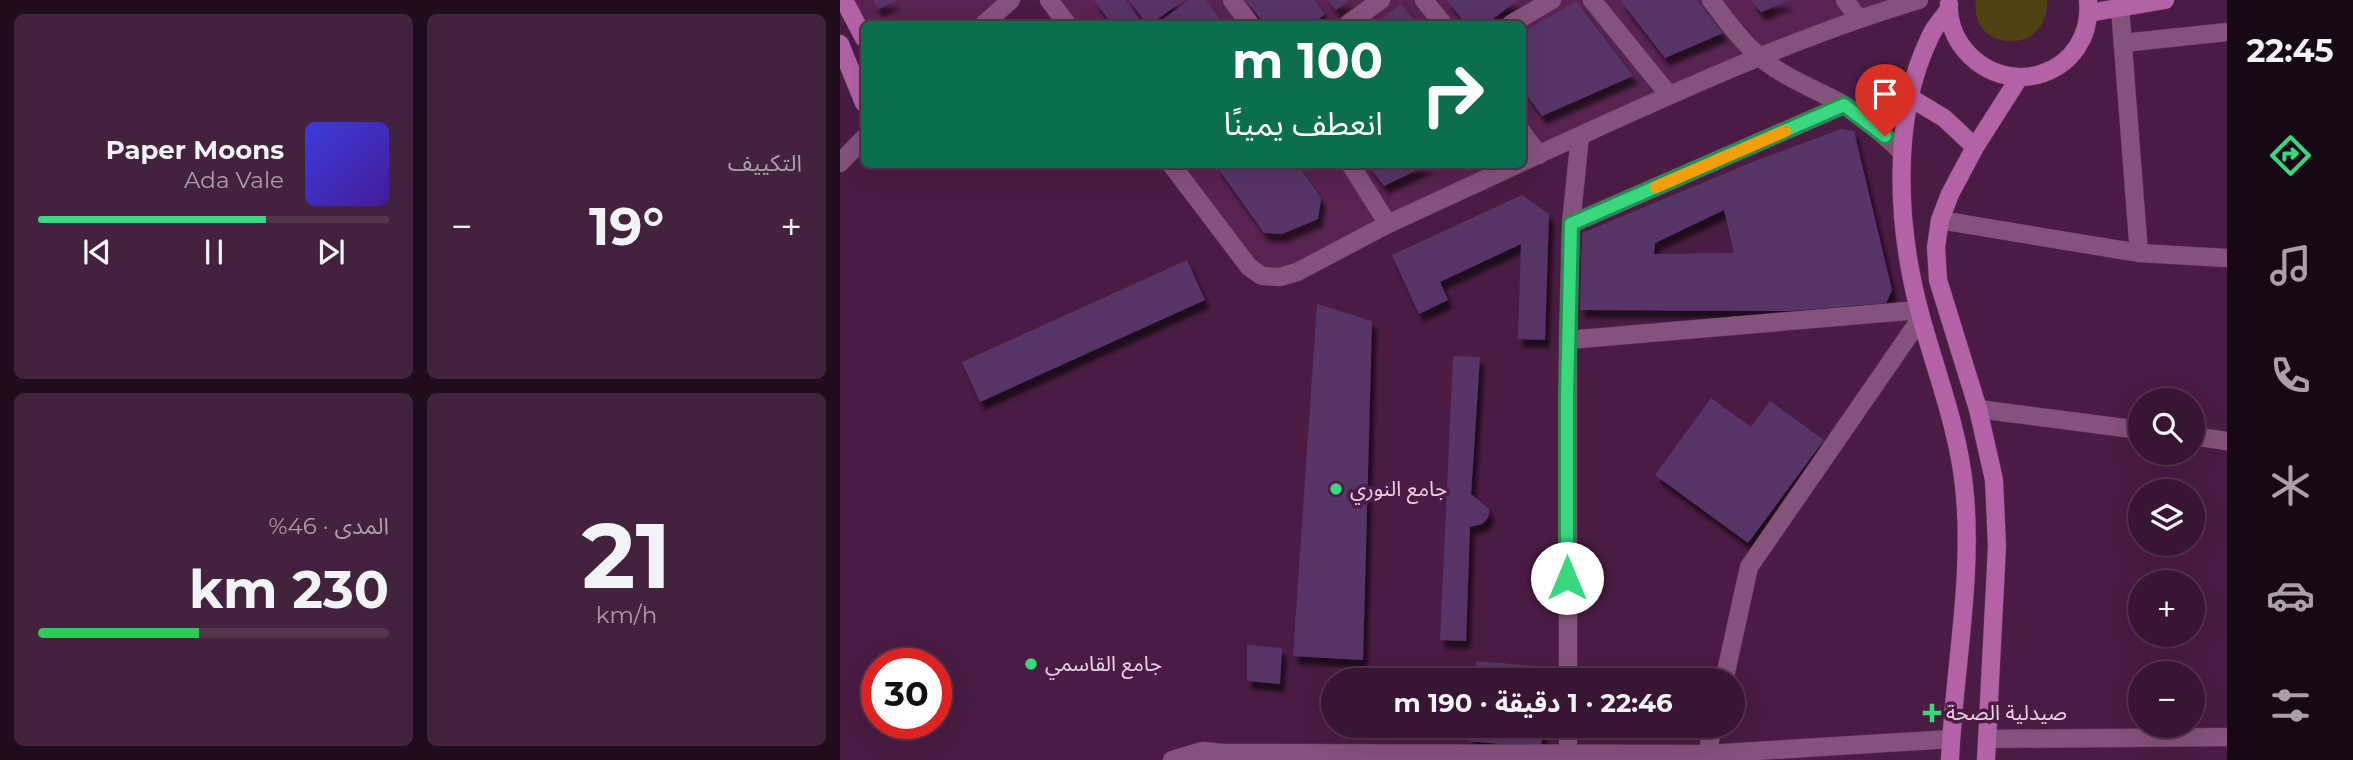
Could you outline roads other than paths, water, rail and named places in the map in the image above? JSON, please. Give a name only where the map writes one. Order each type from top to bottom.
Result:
[{"type":"main road","points":[[844,0],[861,32]]},
{"type":"main road","points":[[1949,6],[1955,37],[1970,58],[1993,73],[2019,78],[2036,76],[2067,59],[2086,30],[2088,6],[2120,8],[2165,0]]},
{"type":"main road","points":[[1949,6],[1931,34],[1919,62],[1903,125],[1902,152],[1906,231],[1920,314],[1953,430],[1965,498],[1966,563],[1950,760]]},
{"type":"main road","points":[[840,44],[861,96]]},
{"type":"main road","points":[[1986,760],[1997,513],[1992,469],[1978,409],[1938,280],[1936,247],[1940,220],[1950,194],[1975,147],[2019,78]]},
{"type":"main road","points":[[1909,97],[1944,118],[1975,147]]},
{"type":"street","points":[[987,21],[1011,0]]},
{"type":"street","points":[[1049,0],[1065,21]]},
{"type":"street","points":[[1232,0],[1248,21]]},
{"type":"street","points":[[1352,21],[1381,0]]},
{"type":"street","points":[[1424,0],[1441,21]]},
{"type":"street","points":[[1516,21],[1552,0]]},
{"type":"street","points":[[1592,0],[1669,96]]},
{"type":"street","points":[[1711,0],[1760,58],[1775,69],[1844,105],[1902,152]]},
{"type":"street","points":[[1845,0],[1858,18]]},
{"type":"street","points":[[1526,160],[1760,58],[1858,18],[1919,0]]},
{"type":"street","points":[[2120,8],[2140,253]]},
{"type":"street","points":[[2123,43],[2227,32]]},
{"type":"street","points":[[1571,224],[1844,105]]},
{"type":"street","points":[[1568,668],[1568,340],[1571,224],[1580,136]]},
{"type":"street","points":[[1526,137],[1539,155]]},
{"type":"street","points":[[840,163],[861,141]]},
{"type":"street","points":[[1174,168],[1249,267],[1262,276],[1280,276],[1297,272],[1388,224],[1509,168]]},
{"type":"street","points":[[1353,168],[1388,224]]},
{"type":"street","points":[[1940,220],[2140,253],[2227,258]]},
{"type":"street","points":[[1568,340],[1920,314]]},
{"type":"street","points":[[1727,668],[1749,567],[1920,314]]},
{"type":"street","points":[[1978,409],[2128,428]]},
{"type":"street","points":[[2205,437],[2227,440]]},
{"type":"street","points":[[1988,739],[2227,737]]},
{"type":"street","points":[[1568,738],[1568,754]]},
{"type":"street","points":[[1707,757],[1711,738]]},
{"type":"street","points":[[1172,760],[1202,751],[1224,757],[1568,754],[1707,757],[1951,739]]},
{"type":"place","name":"جامع النوري","points":[[1336,489]]},
{"type":"place","name":"جامع القاسمي","points":[[1031,664]]},
{"type":"place","name":"صيدلية الصحة","points":[[1932,713]]}]
